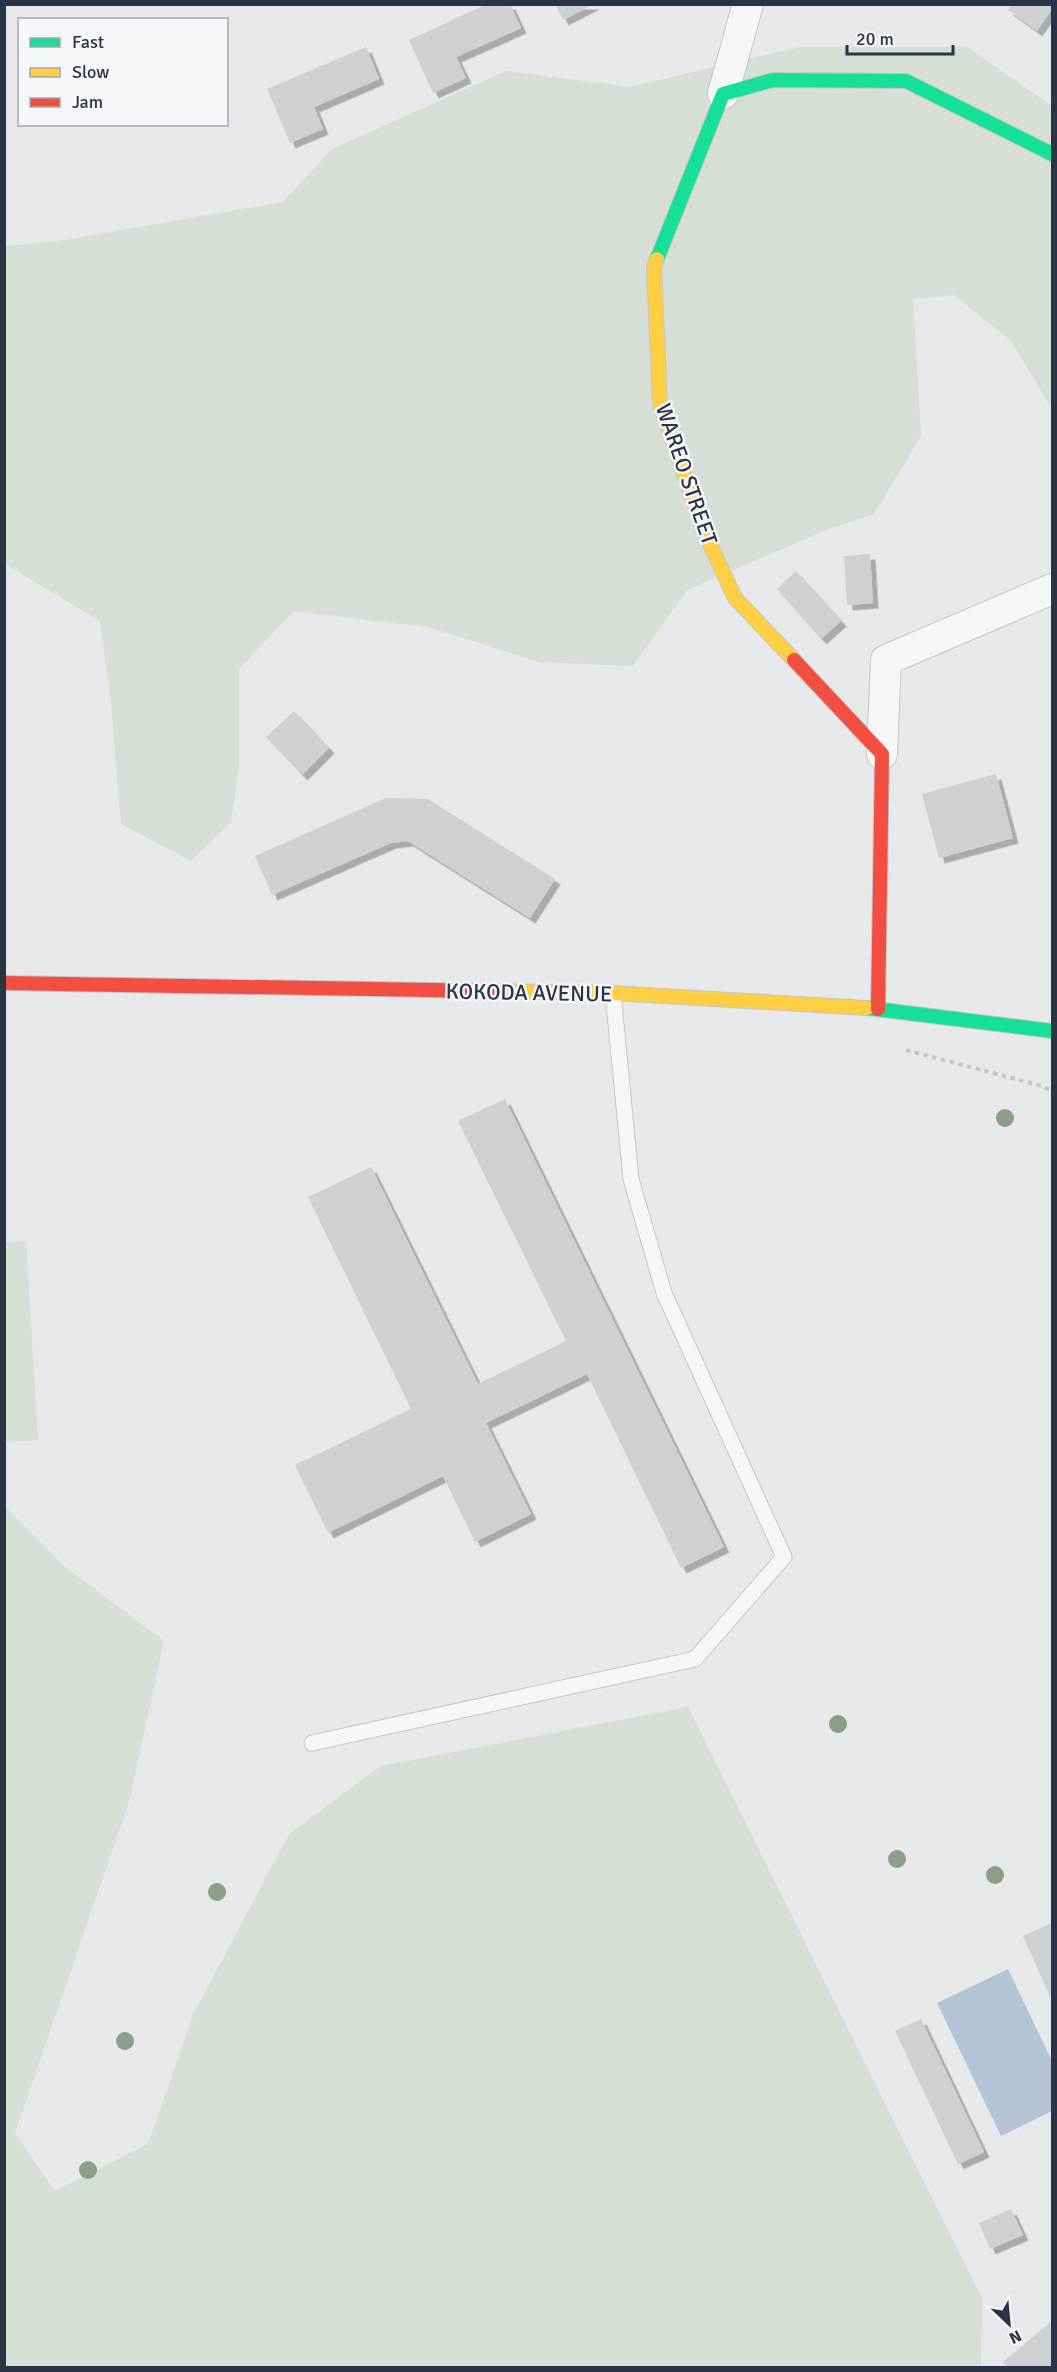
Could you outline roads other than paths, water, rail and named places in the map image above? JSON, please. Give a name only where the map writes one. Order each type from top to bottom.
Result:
[{"type":"street","points":[[723,94],[748,4]]},
{"type":"street","points":[[723,94],[773,80],[906,81],[1053,154]]},
{"type":"street","name":"WAREO STREET","points":[[723,94],[654,267],[660,404],[703,529],[735,598],[882,754]]},
{"type":"street","points":[[878,1009],[885,660],[1053,589]]},
{"type":"street","name":"KOKODA AVENUE","points":[[4,983],[613,993],[878,1009],[1053,1031]]},
{"type":"lane","points":[[312,1743],[695,1659],[784,1557],[664,1293],[631,1179],[613,993]]},
{"type":"water","points":[[1008,1969],[1052,2061],[1052,2111],[1001,2136],[937,2003]]}]
